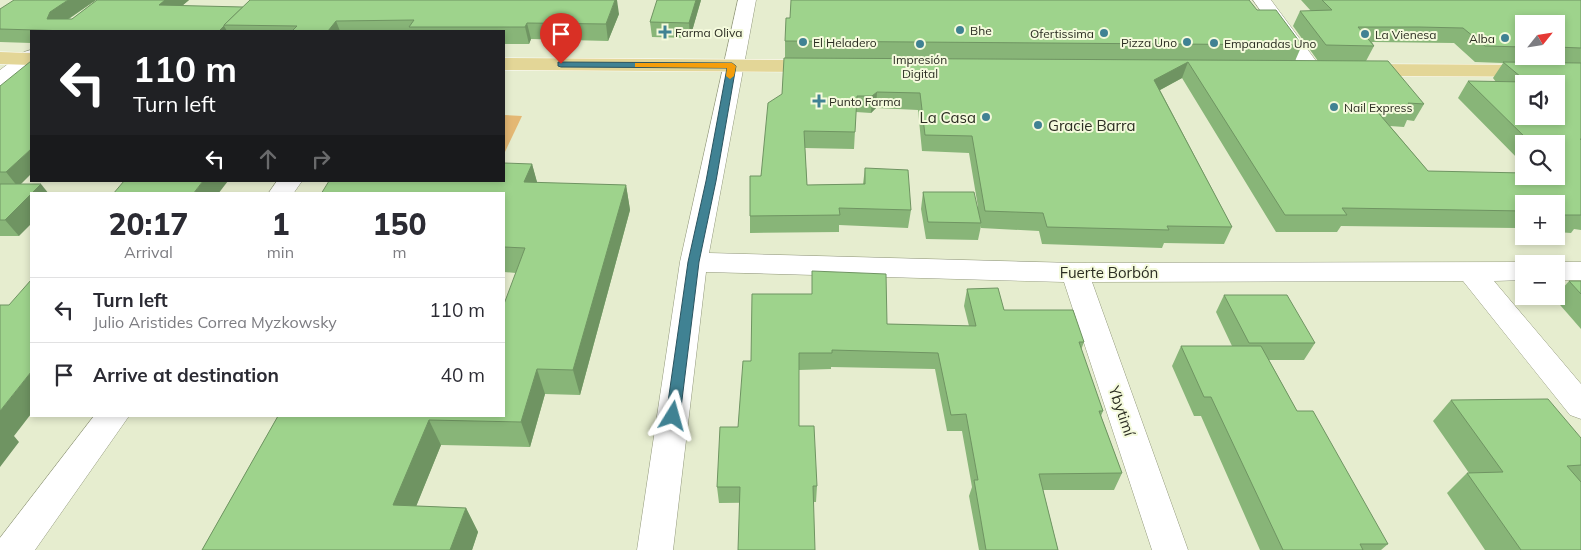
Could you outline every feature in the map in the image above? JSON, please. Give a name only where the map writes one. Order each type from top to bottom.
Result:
[{"type":"main road","points":[[0,58],[30,58]]},
{"type":"main road","points":[[505,64],[842,66]]},
{"type":"main road","points":[[1319,69],[1581,71]]},
{"type":"street","points":[[655,550],[694,262],[732,66],[747,0]]},
{"type":"street","points":[[1262,0],[1319,69]]},
{"type":"street","points":[[0,80],[30,58]]},
{"type":"street","points":[[282,192],[289,182]]},
{"type":"street","name":"Fuerte Borbón","points":[[694,262],[1075,273],[1515,271]]},
{"type":"street","points":[[1470,271],[1581,406]]},
{"type":"street","points":[[1565,271],[1581,271]]},
{"type":"street","name":"Ybytimí","points":[[1075,273],[1170,550]]},
{"type":"street","points":[[13,550],[112,417]]},
{"type":"shaded area","points":[[505,115],[522,116],[505,152]]},
{"type":"building","points":[[14,0],[68,0],[50,12],[47,19],[72,19],[97,0],[165,0],[159,5],[243,7],[220,30],[0,29],[0,9]]},
{"type":"building","points":[[250,0],[615,0],[606,24],[527,23],[525,27],[409,27],[414,20],[336,21],[329,30],[293,30],[297,26],[224,25]]},
{"type":"building","points":[[657,0],[696,0],[689,23],[650,22]]},
{"type":"building","points":[[791,0],[1249,0],[1257,10],[1276,10],[1302,45],[785,41],[786,18],[790,18]]},
{"type":"building","points":[[1322,0],[1581,0],[1581,48],[1565,47],[1565,15],[1515,15],[1515,47],[1485,46],[1463,28],[1419,27],[1358,27],[1374,46],[1326,45],[1300,11],[1332,10]]},
{"type":"building","points":[[784,58],[1388,61],[1424,104],[1408,103],[1413,110],[1375,109],[1428,171],[1515,173],[1515,185],[1565,185],[1565,135],[1523,135],[1468,81],[1515,82],[1515,125],[1565,125],[1565,75],[1519,75],[1503,62],[1515,62],[1515,65],[1565,65],[1565,63],[1581,63],[1581,215],[1565,215],[1565,195],[1515,195],[1515,211],[1342,208],[1347,215],[1285,215],[1188,62],[1154,80],[1232,227],[1167,226],[1169,230],[1047,227],[1043,213],[985,211],[972,136],[925,135],[920,93],[877,92],[872,96],[857,96],[855,132],[804,131],[807,185],[865,184],[865,168],[908,170],[911,210],[839,208],[840,215],[750,216],[750,176],[761,176],[768,103],[782,94]]},
{"type":"building","points":[[30,62],[30,150],[6,172],[0,172],[0,86]]},
{"type":"building","points":[[505,163],[532,164],[524,182],[626,185],[573,370],[537,369],[521,422],[429,420],[393,505],[466,508],[450,550],[202,550],[277,417],[505,417],[505,301],[525,248],[505,247],[505,192],[322,192],[328,182],[505,182]]},
{"type":"building","points":[[123,182],[202,182],[195,192],[115,192]]},
{"type":"building","points":[[0,184],[41,184],[33,192],[30,192],[30,195],[5,220],[0,220]]},
{"type":"building","points":[[923,192],[974,192],[981,223],[928,222]]},
{"type":"building","points":[[812,271],[886,274],[887,324],[976,326],[967,289],[998,288],[1004,310],[1073,310],[1084,342],[1079,342],[1103,411],[1099,411],[1122,473],[1039,474],[1058,550],[986,550],[974,480],[978,480],[966,414],[951,415],[938,353],[832,350],[832,353],[799,353],[799,426],[814,426],[817,486],[813,486],[815,550],[738,550],[740,487],[717,487],[720,427],[738,427],[743,361],[751,361],[752,294],[812,294]]},
{"type":"building","points":[[30,281],[30,373],[0,411],[0,305],[9,305]]},
{"type":"building","points":[[1569,281],[1581,281],[1581,294]]},
{"type":"building","points":[[1224,295],[1287,295],[1315,343],[1249,343]]},
{"type":"building","points":[[1181,346],[1261,346],[1297,411],[1313,411],[1388,544],[1360,544],[1363,550],[1283,550],[1211,397],[1204,397]]},
{"type":"building","points":[[1548,399],[1581,438],[1581,465],[1567,466],[1581,482],[1581,550],[1521,550],[1467,473],[1503,472],[1451,400]]},
{"type":"slow traffic","points":[[638,65],[732,66],[730,76]]},
{"type":"place","name":"Bhe","points":[[960,30]]},
{"type":"place","name":"Farma Oliva","points":[[665,32]]},
{"type":"place","name":"Ofertissima","points":[[1104,33]]},
{"type":"place","name":"La Vienesa","points":[[1365,34]]},
{"type":"place","name":"Alba","points":[[1505,38]]},
{"type":"place","name":"El Heladero","points":[[803,42]]},
{"type":"place","name":"Pizza Uno","points":[[1187,42]]},
{"type":"place","name":"Empanadas Uno","points":[[1214,43]]},
{"type":"place","name":"Impresión Digital","points":[[920,44]]},
{"type":"place","name":"Punto Farma","points":[[819,101]]},
{"type":"place","name":"Nail Express","points":[[1334,107]]},
{"type":"place","name":"La Casa","points":[[986,117]]},
{"type":"place","name":"Gracie Barra","points":[[1038,125]]},
{"type":"route","points":[[561,64],[732,66],[694,262],[673,416]]}]
